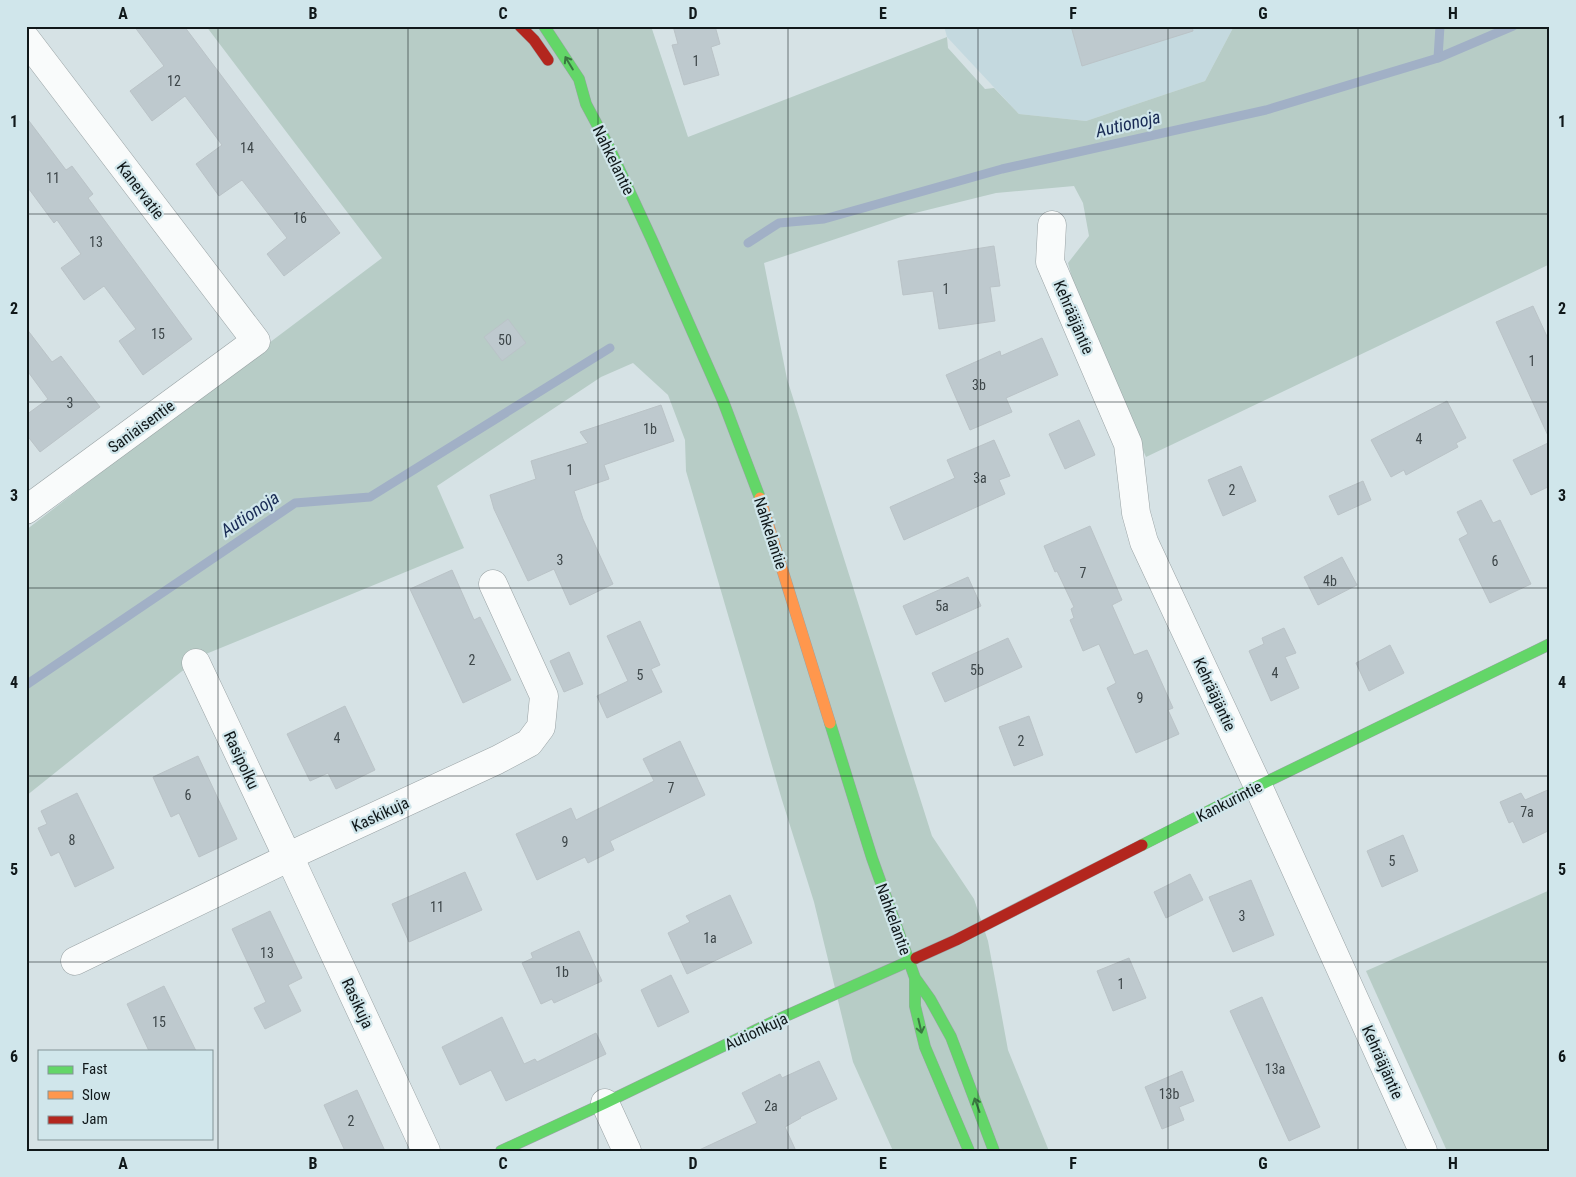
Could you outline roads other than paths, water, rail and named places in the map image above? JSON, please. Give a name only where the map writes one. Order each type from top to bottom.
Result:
[{"type":"main road","points":[[520,26],[534,40],[557,72]]},
{"type":"main road","name":"Nahkelantie","points":[[544,26],[579,79],[586,104],[608,145],[723,401],[763,505],[872,858],[915,978],[915,1006],[924,1047],[969,1151]]},
{"type":"main road","name":"Nahkelantie","points":[[574,94],[586,104]]},
{"type":"main road","name":"Kankurintie","points":[[910,962],[1258,786],[1550,644]]},
{"type":"main road","name":"Autionkuja","points":[[501,1151],[605,1104],[779,1019],[910,962]]},
{"type":"main road","name":"Nahkelantie","points":[[915,978],[930,999],[951,1037],[994,1151]]},
{"type":"street","name":"Kanervatie","points":[[26,39],[256,341]]},
{"type":"street","name":"Kehrääjäntie","points":[[1052,225],[1050,262],[1128,444],[1136,513],[1144,542],[1258,786],[1423,1151]]},
{"type":"street","name":"Saniaisentie","points":[[26,510],[256,341]]},
{"type":"street","name":"Kaskikuja","points":[[75,962],[288,857],[497,760],[529,742],[541,727],[544,696],[492,584]]},
{"type":"street","name":"Rasipolku","points":[[196,663],[288,857]]},
{"type":"street","name":"Rasikuja","points":[[288,857],[426,1151]]},
{"type":"street","points":[[605,1104],[627,1151]]},
{"type":"waterway","points":[[1438,58],[1440,26]]},
{"type":"waterway","name":"Autionoja","points":[[748,243],[779,223],[824,219],[1002,169],[1266,110],[1438,58],[1513,26]]},
{"type":"waterway","name":"Autionoja","points":[[26,685],[295,503],[370,497],[610,348]]}]
